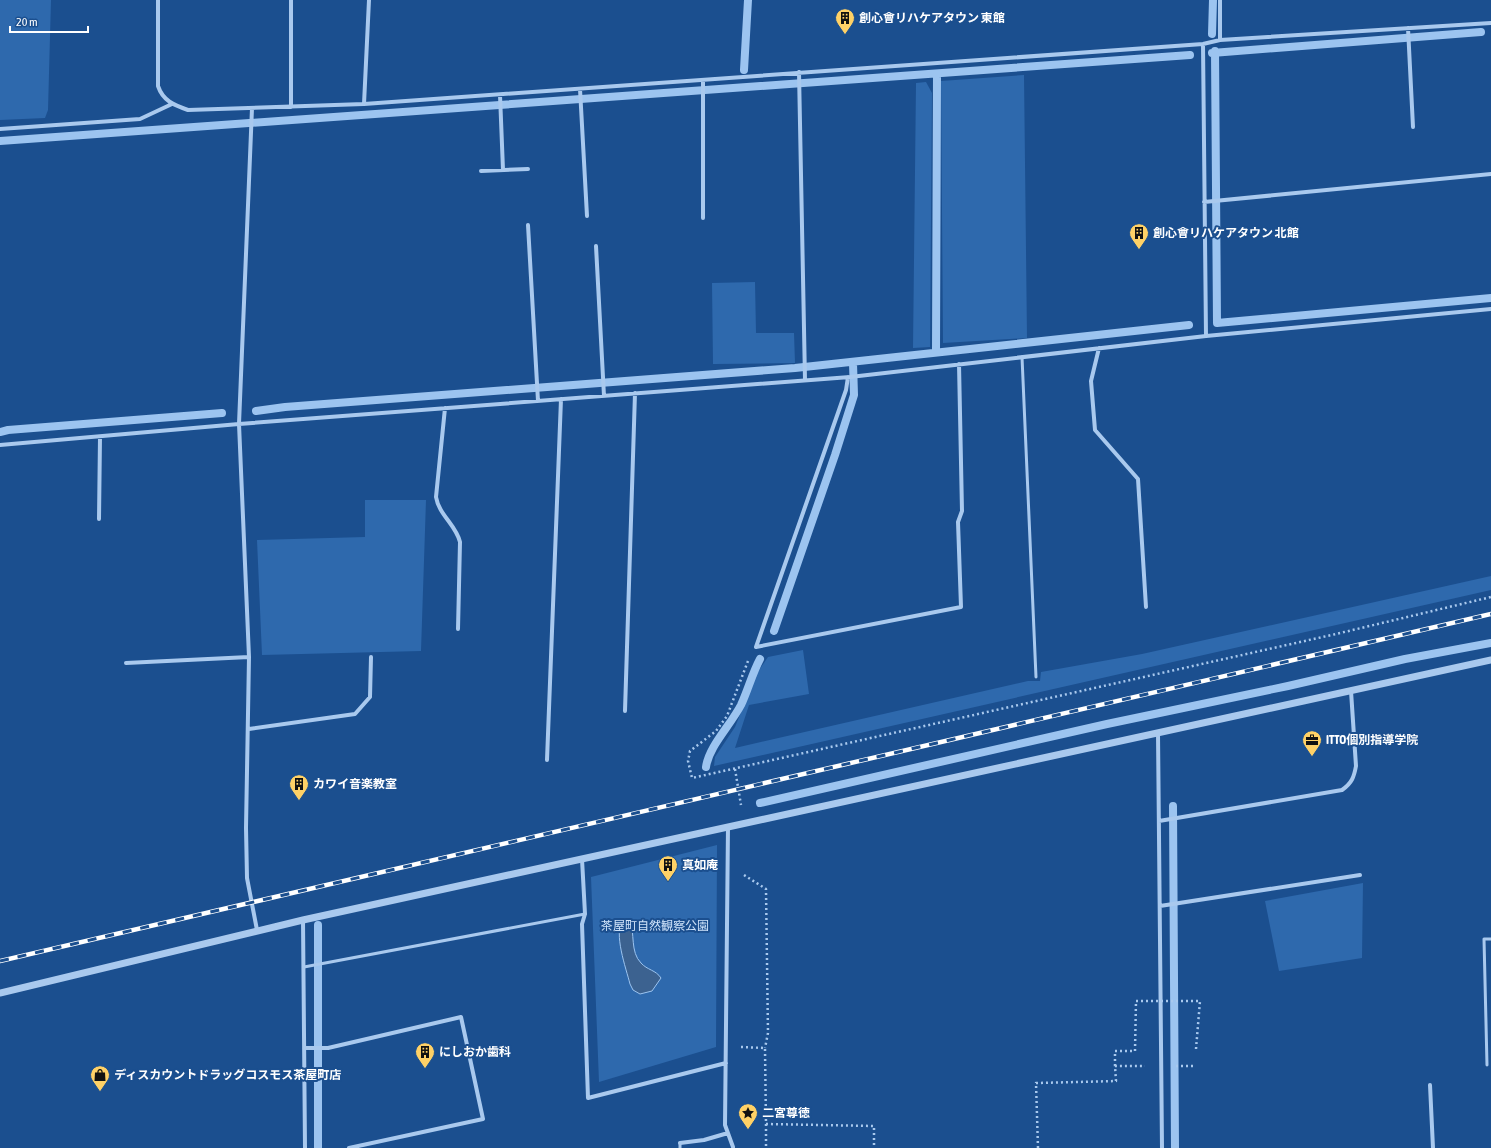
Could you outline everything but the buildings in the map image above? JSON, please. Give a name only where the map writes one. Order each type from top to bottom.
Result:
[{"type":"street","points":[[158,0],[158,86],[161,94],[172,104],[188,110],[364,104],[500,95],[702,81],[799,72],[1203,44],[1220,40],[1491,23]]},
{"type":"street","points":[[291,0],[291,107]]},
{"type":"street","points":[[364,104],[369,0]]},
{"type":"street","points":[[1220,0],[1220,40]]},
{"type":"street","points":[[1408,28],[1413,127]]},
{"type":"street","points":[[1203,44],[1206,202],[1206,336]]},
{"type":"street","points":[[799,72],[805,380]]},
{"type":"street","points":[[702,81],[703,218]]},
{"type":"street","points":[[580,89],[587,216]]},
{"type":"street","points":[[500,95],[503,170]]},
{"type":"street","points":[[0,129],[140,119],[172,104]]},
{"type":"street","points":[[252,108],[239,424],[249,657],[249,729],[246,828],[247,878],[257,930]]},
{"type":"street","points":[[481,171],[528,169]]},
{"type":"street","points":[[1206,202],[1491,174]]},
{"type":"street","points":[[528,225],[538,401]]},
{"type":"street","points":[[596,246],[604,396]]},
{"type":"street","points":[[0,445],[239,424],[849,377],[1206,336],[1491,309]]},
{"type":"street","points":[[1098,348],[1091,381],[1095,430],[1138,479],[1146,608]]},
{"type":"street","points":[[756,648],[961,607],[958,522],[962,511],[959,364]]},
{"type":"street","points":[[756,648],[846,390],[849,377]]},
{"type":"street","points":[[625,711],[635,393]]},
{"type":"street","points":[[547,760],[561,399]]},
{"type":"street","points":[[444,408],[436,497],[438,507],[458,533],[460,542],[458,628]]},
{"type":"street","points":[[99,519],[100,436]]},
{"type":"street","points":[[126,663],[249,657]]},
{"type":"street","points":[[249,729],[355,714],[370,697],[371,657]]},
{"type":"street","points":[[0,993],[257,930],[1491,660]]},
{"type":"street","points":[[1159,821],[1342,790],[1354,776],[1356,766],[1351,691]]},
{"type":"street","points":[[1158,733],[1162,1148]]},
{"type":"street","points":[[728,826],[725,1125],[733,1147]]},
{"type":"street","points":[[582,858],[585,914],[582,924],[588,1098],[726,1063]]},
{"type":"street","points":[[1160,906],[1360,875]]},
{"type":"street","points":[[303,920],[305,1148]]},
{"type":"street","points":[[304,1048],[328,1048],[461,1017],[483,1119],[349,1148]]},
{"type":"street","points":[[1430,1085],[1433,1148]]},
{"type":"street","points":[[680,1146],[728,1134]]},
{"type":"lane","points":[[1022,357],[1036,677]]},
{"type":"lane","points":[[304,967],[585,914]]},
{"type":"lane","points":[[1488,1065],[1484,939],[1491,939]]},
{"type":"path","points":[[756,648],[749,660],[727,716],[716,732],[690,751],[688,761],[692,778],[1491,598]]},
{"type":"path","points":[[735,769],[741,805]]},
{"type":"path","points":[[728,865],[766,889],[768,1034],[766,1048],[766,1148]]},
{"type":"path","points":[[1038,1148],[1036,1082],[1116,1081],[1115,1051],[1135,1051],[1136,1001],[1200,1001],[1196,1049]]},
{"type":"path","points":[[726,1046],[766,1048]]},
{"type":"path","points":[[1115,1066],[1161,1066]]},
{"type":"path","points":[[1181,1066],[1195,1066]]},
{"type":"path","points":[[766,1124],[874,1126],[874,1148]]},
{"type":"green space","points":[[0,0],[51,0],[48,110],[45,118],[0,120]]},
{"type":"green space","points":[[1024,75],[1027,338],[943,343],[941,81]]},
{"type":"green space","points":[[926,82],[932,93],[930,347],[913,348],[916,83]]},
{"type":"green space","points":[[755,282],[756,333],[794,333],[795,363],[713,364],[712,283]]},
{"type":"green space","points":[[365,500],[426,500],[421,651],[262,655],[257,540],[365,537]]},
{"type":"green space","points":[[1491,576],[1491,590],[714,766],[715,757],[735,727],[757,673],[768,657],[803,650],[809,694],[749,705],[735,748],[1028,681],[1040,681],[1041,672],[1142,654]]},
{"type":"green space","name":"茶屋町自然観察公園","points":[[717,845],[716,1047],[599,1082],[591,877]]},
{"type":"green space","points":[[1363,883],[1362,958],[1279,971],[1265,901]]},
{"type":"shaded area","points":[[623,920],[630,920],[635,953],[638,959],[643,965],[657,973],[661,978],[652,991],[640,994],[633,990],[630,984],[621,951],[619,933]]},
{"type":"waterway","points":[[744,70],[748,0]]},
{"type":"waterway","points":[[1212,34],[1213,0]]},
{"type":"waterway","points":[[1212,53],[1481,32]]},
{"type":"waterway","points":[[1215,51],[1217,323],[1491,298]]},
{"type":"waterway","points":[[0,141],[1190,55]]},
{"type":"waterway","points":[[936,352],[937,75]]},
{"type":"waterway","points":[[256,411],[285,407],[795,368],[1189,325]]},
{"type":"waterway","points":[[774,631],[835,455],[854,395],[853,363]]},
{"type":"waterway","points":[[0,432],[8,430],[222,413]]},
{"type":"waterway","points":[[760,803],[1107,724],[1288,686],[1405,659],[1491,643]]},
{"type":"waterway","points":[[706,767],[711,751],[741,705],[760,659]]},
{"type":"waterway","points":[[1173,806],[1175,1148]]},
{"type":"waterway","points":[[318,925],[318,1148]]},
{"type":"railway","points":[[0,961],[1491,614]]},
{"type":"place","name":"創心會リハケアタウン 東館","points":[[845,35]]},
{"type":"place","name":"創心會リハケアタウン 北館","points":[[1139,250]]},
{"type":"place","name":"ITTO個別指導学院","points":[[1312,757]]},
{"type":"place","name":"カワイ音楽教室","points":[[299,801]]},
{"type":"place","name":"真如庵","points":[[668,882]]},
{"type":"place","name":"にしおか歯科","points":[[425,1069]]},
{"type":"place","name":"ディスカウントドラッグコスモス茶屋町店","points":[[100,1092]]},
{"type":"place","name":"二宮尊徳","points":[[748,1130]]}]
